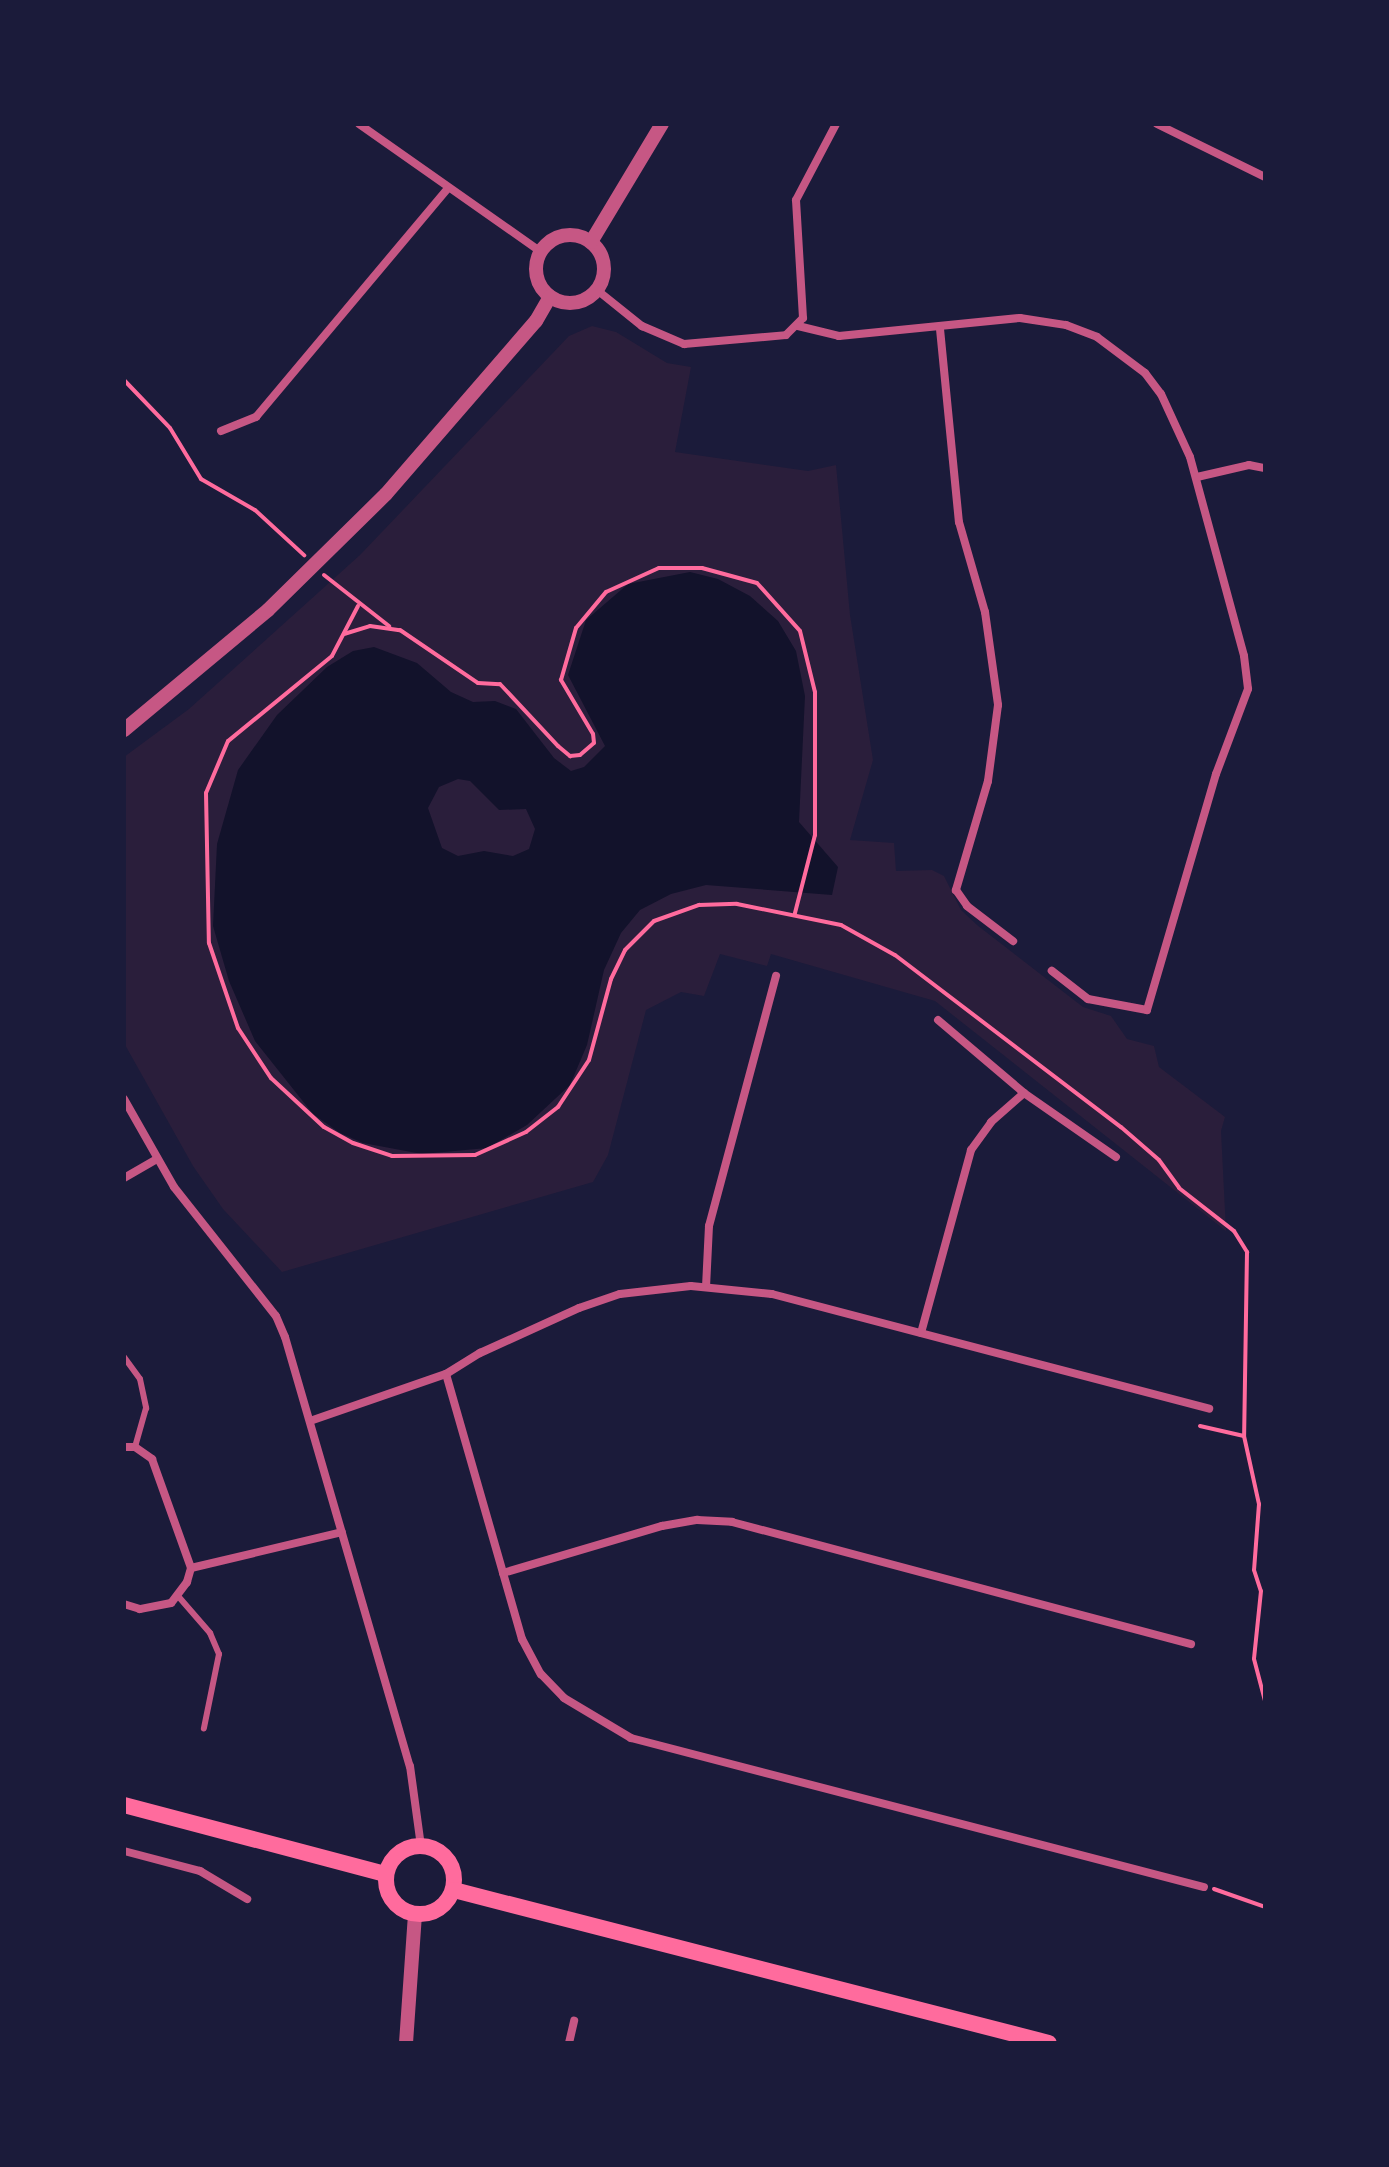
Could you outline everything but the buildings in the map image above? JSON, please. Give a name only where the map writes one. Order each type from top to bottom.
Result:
[{"type":"main road","points":[[124,1805],[386,1874]]},
{"type":"main road","points":[[421,1846],[449,1860],[454,1890],[440,1908],[415,1914],[393,1902],[386,1874],[400,1852],[421,1846]]},
{"type":"main road","points":[[454,1890],[1049,2043]]},
{"type":"street","points":[[359,124],[447,189],[541,252]]},
{"type":"street","points":[[591,242],[662,124]]},
{"type":"street","points":[[597,290],[642,326],[684,344],[770,340],[798,326],[803,318],[796,200],[836,124]]},
{"type":"street","points":[[1157,124],[1265,177]]},
{"type":"street","points":[[221,431],[256,417],[447,189]]},
{"type":"street","points":[[564,236],[591,242],[604,270],[597,290],[575,303],[550,297],[536,271],[541,252],[564,236]]},
{"type":"street","points":[[124,730],[268,610],[386,494],[536,321],[550,297]]},
{"type":"street","points":[[798,326],[839,336],[940,329],[1020,318],[1066,325],[1097,337],[1126,355],[1161,394],[1197,477],[1244,656],[1248,689],[1216,774],[1147,1010],[1088,999],[1052,971]]},
{"type":"street","points":[[940,329],[959,522],[985,612],[998,705],[988,781],[956,890],[967,906],[1013,941]]},
{"type":"street","points":[[1197,477],[1249,465],[1265,468]]},
{"type":"street","points":[[706,1287],[709,1226],[776,976]]},
{"type":"street","points":[[938,1020],[1024,1093],[1116,1157]]},
{"type":"street","points":[[921,1333],[971,1150],[991,1122],[1024,1093]]},
{"type":"street","points":[[124,1099],[187,1206],[276,1316],[310,1421],[410,1766],[421,1846]]},
{"type":"street","points":[[124,1178],[157,1159]]},
{"type":"street","points":[[310,1421],[446,1374],[505,1341],[620,1294],[706,1287],[772,1294],[1209,1409]]},
{"type":"street","points":[[446,1374],[522,1639],[541,1674],[564,1698],[631,1738],[1204,1887]]},
{"type":"street","points":[[124,1447],[135,1447],[152,1459],[163,1478],[191,1568],[178,1596],[158,1608],[124,1604]]},
{"type":"street","points":[[503,1573],[662,1526],[732,1522],[1191,1644]]},
{"type":"street","points":[[191,1568],[342,1532]]},
{"type":"street","points":[[124,1851],[200,1871],[247,1899]]},
{"type":"street","points":[[406,2043],[415,1914]]},
{"type":"street","points":[[569,2043],[574,2021]]},
{"type":"lane","points":[[124,1357],[140,1379],[146,1408],[135,1447]]},
{"type":"lane","points":[[178,1596],[210,1633],[219,1654],[204,1728]]},
{"type":"path","points":[[124,380],[163,418],[201,479],[255,510],[300,551]]},
{"type":"path","points":[[328,580],[358,606],[478,683],[500,684],[570,756],[580,755],[594,743],[593,734],[561,680],[576,628],[606,592],[659,568],[702,568],[757,583],[807,647],[816,705],[815,835],[795,913],[737,904],[699,905],[654,921],[625,950],[611,979],[589,1060],[577,1082],[558,1107],[496,1148],[431,1159],[392,1156],[324,1127],[253,1054],[222,985],[206,920],[206,793],[228,741],[332,656],[358,606]]},
{"type":"path","points":[[344,634],[391,627]]},
{"type":"path","points":[[1200,1426],[1244,1436],[1259,1504],[1254,1570],[1261,1591],[1254,1659],[1265,1701]]},
{"type":"path","points":[[1204,1887],[1265,1907]]},
{"type":"shaded area","points":[[592,326],[616,332],[667,363],[691,367],[675,452],[808,471],[836,465],[850,615],[873,760],[850,840],[894,843],[896,871],[932,870],[944,876],[961,910],[977,925],[1083,1007],[1111,1016],[1127,1039],[1154,1046],[1159,1067],[1225,1117],[1221,1131],[1226,1231],[935,1001],[771,954],[767,966],[720,954],[704,996],[681,992],[646,1010],[608,1155],[593,1182],[282,1272],[223,1209],[193,1166],[124,1043],[124,757],[189,709],[360,555],[569,336]]},
{"type":"shaded area","points":[[690,572],[718,579],[750,596],[778,621],[796,651],[805,696],[799,822],[838,867],[832,895],[706,885],[671,894],[640,910],[621,933],[604,970],[587,1045],[570,1085],[527,1125],[487,1148],[422,1154],[363,1143],[340,1133],[313,1114],[255,1041],[229,981],[213,926],[217,844],[238,770],[277,715],[327,667],[353,651],[374,647],[417,663],[451,692],[473,702],[495,701],[516,709],[554,758],[571,771],[584,767],[605,746],[568,675],[586,620],[628,584]],"holes":[[[458,779],[470,781],[499,810],[526,809],[535,829],[529,849],[513,856],[484,851],[458,856],[442,848],[428,808],[439,787]]]}]
